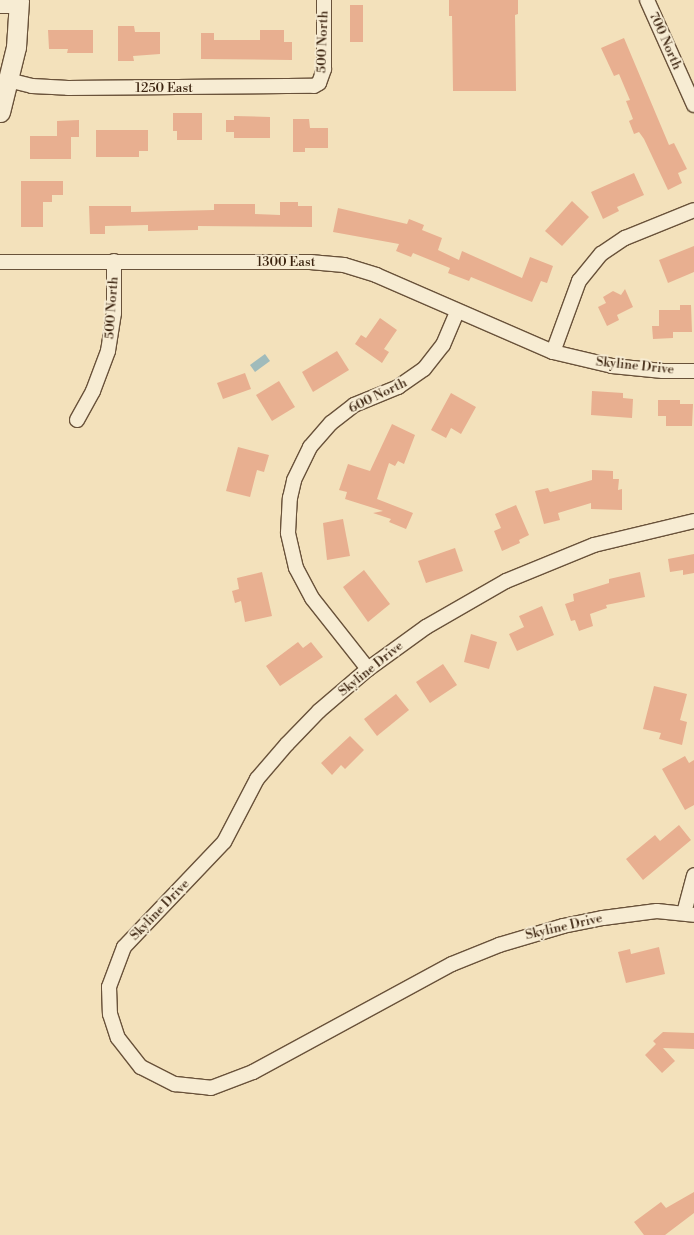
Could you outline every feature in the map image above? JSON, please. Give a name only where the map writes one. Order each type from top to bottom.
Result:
[{"type":"main road","points":[[0,112],[16,47],[19,3]]},
{"type":"street","name":"500 North","points":[[319,83],[324,69],[324,0]]},
{"type":"street","name":"700 North","points":[[647,0],[694,105]]},
{"type":"street","points":[[0,6],[19,3]]},
{"type":"street","name":"1250 East","points":[[8,80],[32,86],[68,88],[303,88],[319,83]]},
{"type":"street","points":[[553,352],[579,281],[601,254],[625,238],[694,210]]},
{"type":"street","name":"500 North","points":[[77,420],[93,391],[108,351],[114,313],[114,261]]},
{"type":"street","name":"1300 East","points":[[0,262],[114,261],[327,263],[376,275],[457,312],[553,352]]},
{"type":"street","name":"600 North","points":[[368,669],[312,598],[296,568],[288,533],[290,498],[294,480],[310,447],[331,423],[354,405],[398,387],[424,369],[443,345],[457,312]]},
{"type":"street","name":"Skyline Drive","points":[[553,352],[612,366],[663,371],[694,371]]},
{"type":"street","name":"Skyline Drive","points":[[689,914],[657,912],[603,918],[556,928],[499,945],[452,964],[286,1055],[222,1085],[200,1088],[175,1084],[141,1066],[118,1038],[110,1014],[109,987],[124,948],[224,842],[257,779],[287,744],[319,711],[368,669],[426,627],[506,581],[594,545],[694,521]]},
{"type":"street","points":[[689,914],[694,875]]},
{"type":"water","points":[[265,354],[270,361],[255,372],[250,365]]},
{"type":"building","points":[[449,0],[518,0],[518,14],[515,15],[516,91],[453,91],[452,16],[449,16]]},
{"type":"building","points":[[350,5],[363,5],[363,42],[350,42]]},
{"type":"building","points":[[118,26],[134,26],[135,32],[160,32],[160,54],[133,56],[134,61],[118,61]]},
{"type":"building","points":[[48,30],[93,30],[93,53],[67,53],[68,49],[49,49]]},
{"type":"building","points":[[260,30],[284,30],[284,42],[292,42],[292,60],[201,59],[201,33],[214,33],[214,40],[260,40]]},
{"type":"building","points":[[624,38],[669,145],[674,143],[687,169],[678,173],[682,183],[668,190],[644,139],[639,132],[634,134],[629,121],[633,119],[626,101],[630,100],[619,74],[614,76],[601,48]]},
{"type":"building","points":[[173,113],[202,113],[202,140],[177,140],[177,131],[173,131]]},
{"type":"building","points":[[234,116],[270,117],[270,138],[234,138],[234,132],[226,132],[226,120],[234,120]]},
{"type":"building","points":[[293,119],[309,119],[310,128],[328,128],[328,148],[305,148],[305,152],[293,152]]},
{"type":"building","points":[[79,120],[79,137],[71,137],[71,159],[30,159],[30,136],[57,136],[57,121]]},
{"type":"building","points":[[96,130],[148,130],[148,151],[139,151],[139,157],[96,157]]},
{"type":"building","points":[[634,173],[644,195],[617,207],[619,211],[603,219],[591,192]]},
{"type":"building","points":[[21,181],[63,181],[63,195],[52,195],[52,202],[43,202],[43,227],[21,227]]},
{"type":"building","points":[[572,201],[589,217],[562,246],[545,231]]},
{"type":"building","points":[[280,202],[298,202],[298,206],[312,206],[312,227],[198,226],[198,230],[148,231],[148,225],[105,226],[105,234],[90,234],[89,206],[131,206],[131,212],[214,210],[214,204],[255,204],[255,214],[280,215]]},
{"type":"building","points":[[338,208],[407,224],[409,219],[424,225],[422,230],[442,238],[438,250],[459,260],[462,251],[522,278],[530,257],[553,266],[547,283],[541,281],[532,302],[471,277],[469,281],[448,273],[450,268],[413,253],[411,257],[396,251],[399,244],[333,232]]},
{"type":"building","points":[[694,246],[694,272],[668,283],[659,260]]},
{"type":"building","points":[[625,289],[633,307],[617,315],[619,320],[607,326],[598,307],[606,303],[603,297],[613,291],[621,295]]},
{"type":"building","points":[[680,305],[691,305],[692,332],[673,332],[673,338],[653,339],[652,326],[659,326],[659,310],[680,310]]},
{"type":"building","points":[[380,318],[397,330],[384,349],[389,352],[382,363],[355,344],[361,335],[366,338]]},
{"type":"building","points":[[337,351],[349,370],[313,392],[302,372]]},
{"type":"building","points":[[245,373],[251,389],[223,399],[217,383]]},
{"type":"building","points":[[279,381],[295,407],[272,421],[256,395]]},
{"type":"building","points":[[592,391],[623,393],[623,398],[633,399],[632,418],[591,415]]},
{"type":"building","points":[[451,393],[476,407],[461,434],[451,428],[446,438],[431,430]]},
{"type":"building","points":[[658,400],[680,400],[680,404],[693,404],[692,426],[666,426],[666,416],[658,416]]},
{"type":"building","points":[[392,424],[415,435],[404,464],[398,461],[395,466],[389,463],[377,499],[413,513],[406,529],[389,522],[391,519],[373,513],[383,511],[345,499],[347,492],[339,490],[348,464],[370,471]]},
{"type":"building","points":[[238,447],[269,455],[264,472],[257,470],[250,497],[226,491]]},
{"type":"building","points":[[592,470],[613,471],[613,479],[619,479],[618,490],[622,489],[622,510],[591,509],[591,503],[558,513],[560,520],[544,524],[535,491],[548,488],[550,492],[592,480]]},
{"type":"building","points":[[516,505],[529,535],[519,540],[520,543],[502,551],[494,531],[501,528],[495,514]]},
{"type":"building","points":[[343,519],[350,556],[327,560],[323,523]]},
{"type":"building","points":[[455,548],[463,571],[426,583],[418,561]]},
{"type":"building","points":[[694,554],[694,573],[683,575],[683,570],[670,572],[668,559]]},
{"type":"building","points":[[364,570],[390,604],[368,622],[343,587]]},
{"type":"building","points":[[262,572],[272,616],[245,622],[241,601],[235,603],[232,591],[239,589],[237,578]]},
{"type":"building","points":[[640,572],[645,597],[606,605],[607,608],[590,614],[593,626],[579,631],[575,620],[571,621],[565,604],[574,601],[573,594],[609,583],[609,579]]},
{"type":"building","points":[[542,606],[554,635],[517,651],[509,634],[524,627],[519,616]]},
{"type":"building","points":[[471,634],[497,642],[489,669],[464,662]]},
{"type":"building","points":[[298,642],[303,648],[311,642],[323,657],[280,686],[266,666]]},
{"type":"building","points":[[443,664],[457,685],[430,703],[416,682]]},
{"type":"building","points":[[654,686],[687,694],[680,720],[687,722],[682,745],[659,739],[661,733],[643,729]]},
{"type":"building","points":[[396,694],[409,710],[377,736],[364,719]]},
{"type":"building","points":[[350,736],[364,750],[345,769],[341,765],[332,775],[321,763]]},
{"type":"building","points":[[685,756],[689,763],[694,760],[694,805],[685,810],[662,769]]},
{"type":"building","points":[[679,825],[691,840],[643,880],[626,859],[655,835],[660,841]]},
{"type":"building","points":[[659,947],[665,974],[626,983],[618,952],[630,949],[631,954]]},
{"type":"building","points":[[663,1032],[694,1033],[694,1049],[663,1048],[675,1061],[662,1073],[645,1055],[656,1044],[653,1041]]},
{"type":"building","points":[[694,1192],[694,1213],[665,1235],[644,1235],[634,1222],[661,1202],[666,1208]]}]
